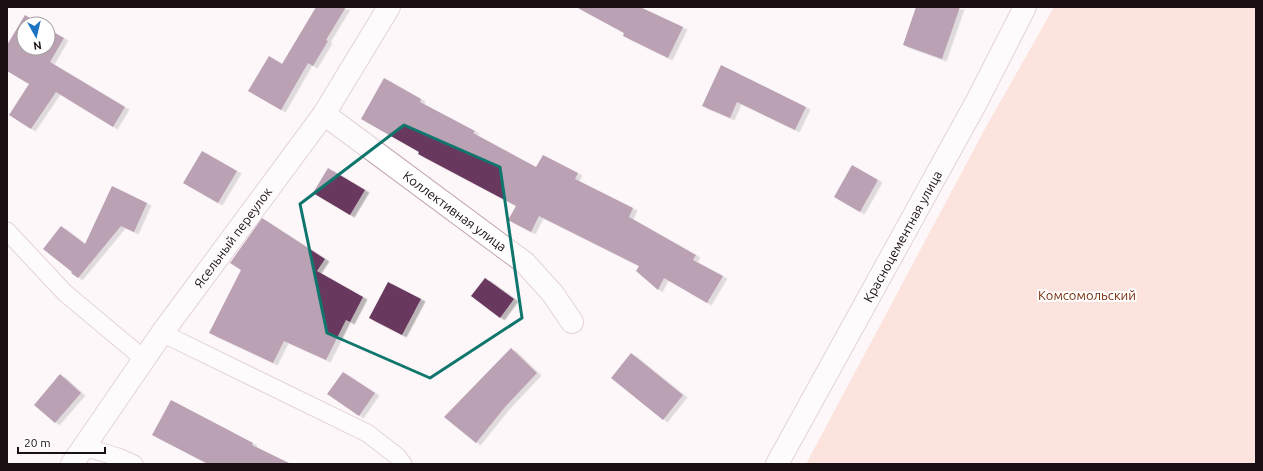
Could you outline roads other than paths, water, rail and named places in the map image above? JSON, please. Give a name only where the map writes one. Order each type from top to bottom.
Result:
[{"type":"street","name":"Ясельный переулок","points":[[81,458],[144,358],[324,114],[389,7]]},
{"type":"street","name":"Красноцементная улица","points":[[777,464],[969,115],[1025,7]]},
{"type":"street","name":"Коллективная улица","points":[[324,114],[525,263],[553,294],[572,322]]},
{"type":"lane","points":[[7,231],[65,293],[144,358]]},
{"type":"lane","points":[[162,333],[367,433],[397,456],[403,464]]},
{"type":"lane","points":[[81,458],[118,457],[134,464]]},
{"type":"park label","name":"Комсомольский","points":[[1087,295]]}]
